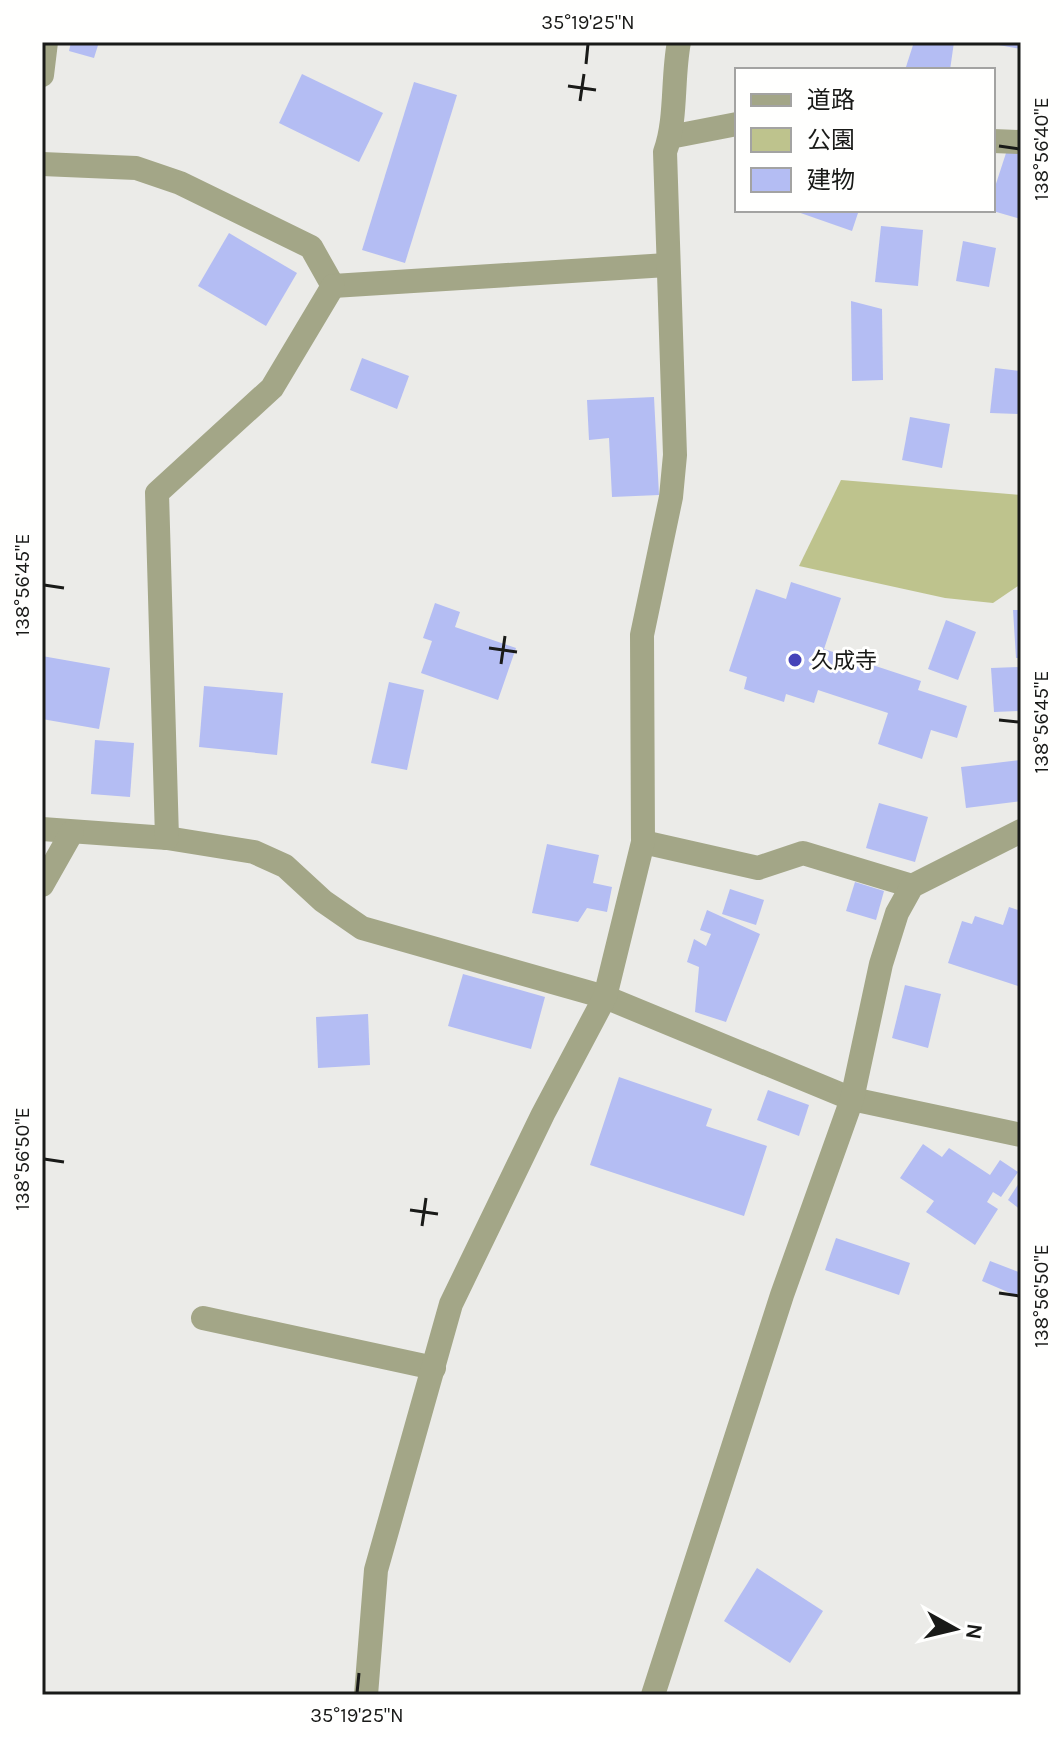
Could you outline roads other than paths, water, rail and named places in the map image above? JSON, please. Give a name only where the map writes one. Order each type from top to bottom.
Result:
[{"type":"street","points":[[42,75],[46,42]]},
{"type":"street","points":[[366,1695],[376,1570],[451,1304],[543,1114],[605,997],[643,842],[642,635],[671,497],[675,455],[665,152],[670,137],[672,76],[679,42]]},
{"type":"street","points":[[670,137],[735,124]]},
{"type":"street","points":[[995,141],[1021,142]]},
{"type":"street","points":[[42,164],[136,168],[180,183],[311,247],[333,286]]},
{"type":"street","points":[[333,286],[667,265]]},
{"type":"street","points":[[167,838],[157,493],[272,388],[333,286]]},
{"type":"street","points":[[42,829],[167,838],[254,852],[285,866],[323,901],[362,928],[605,997],[852,1099],[1021,1135]]},
{"type":"street","points":[[653,1695],[782,1295],[852,1099],[881,964],[897,913],[912,886],[1021,831]]},
{"type":"street","points":[[42,885],[72,832]]},
{"type":"street","points":[[643,842],[758,868],[803,853],[912,886]]},
{"type":"street","points":[[203,1318],[434,1368]]},
{"type":"place","name":"久成寺","points":[[795,660]]}]
